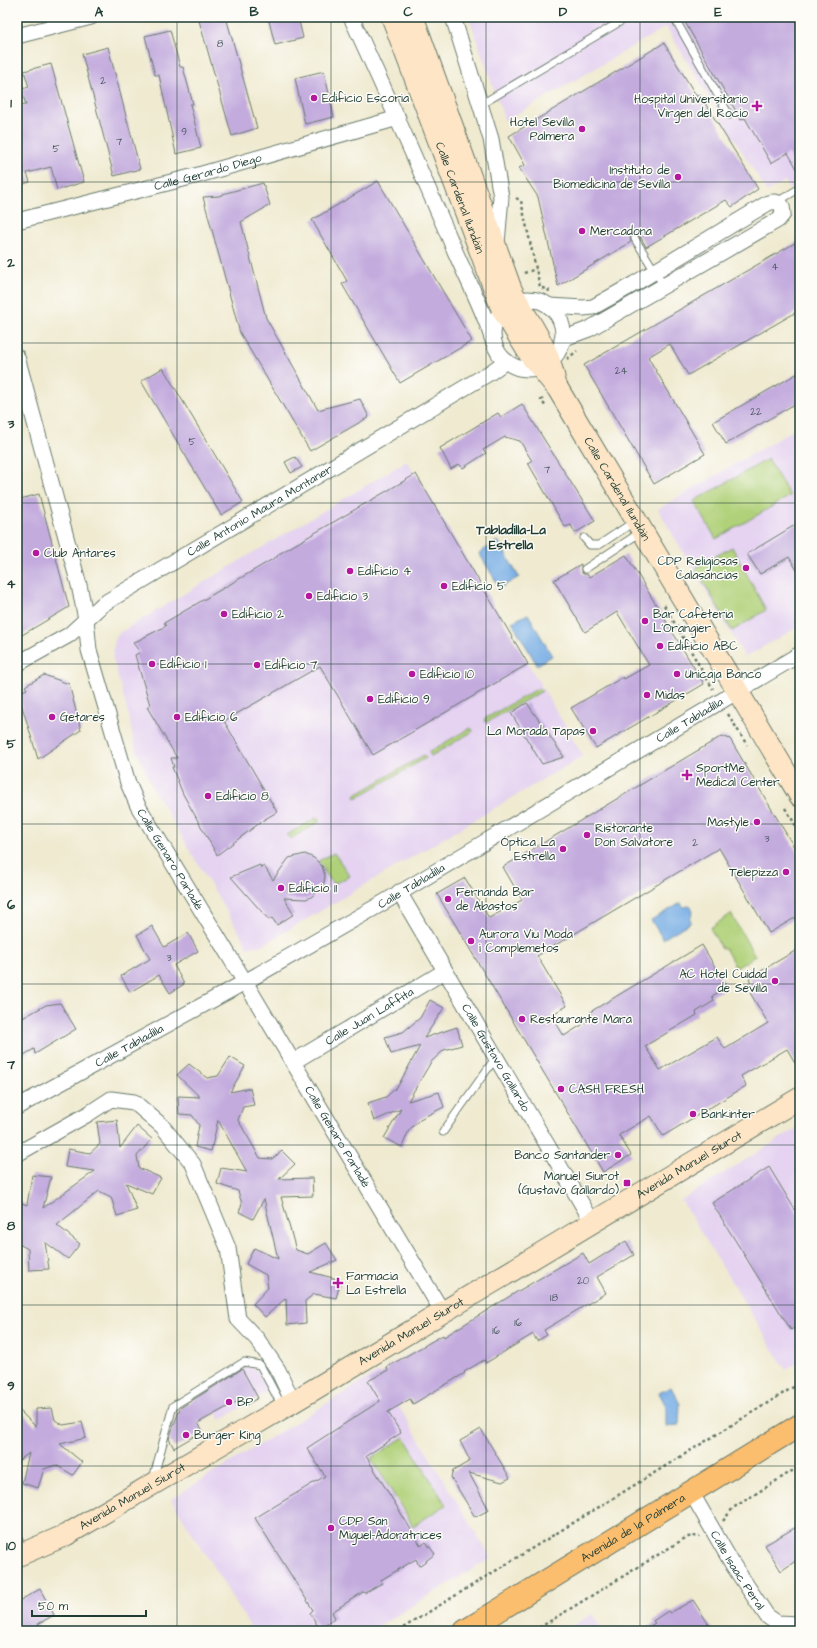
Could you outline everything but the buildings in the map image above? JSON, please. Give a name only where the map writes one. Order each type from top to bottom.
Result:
[{"type":"main road","name":"Calle Cardenal Ilundáin","points":[[392,17],[509,305],[542,343],[552,364],[558,389],[800,796]]},
{"type":"main road","name":"Calle Cardenal Ilundáin","points":[[413,17],[496,246],[509,305]]},
{"type":"main road","name":"Avenida Manuel Siurot","points":[[19,1548],[66,1535],[288,1405],[442,1311],[593,1223],[800,1098]]},
{"type":"main road","name":"Avenida de la Palmera","points":[[466,1631],[800,1425]]},
{"type":"street","points":[[17,36],[91,17]]},
{"type":"street","name":"Calle Cardenal Ilundáin","points":[[351,17],[398,118],[455,251],[487,320],[496,349],[506,362]]},
{"type":"street","name":"Calle Cardenal Ilundáin","points":[[453,17],[491,140],[501,197],[496,246]]},
{"type":"street","name":"Calle Gerardo Diego","points":[[17,221],[195,176],[398,118]]},
{"type":"street","points":[[493,341],[494,324],[509,305],[533,299],[553,300],[583,308],[593,307],[768,203],[774,201],[782,206],[784,210],[781,217],[753,234],[589,329],[562,339]]},
{"type":"street","points":[[744,218],[753,234]]},
{"type":"street","points":[[506,362],[512,366],[525,369],[552,364],[562,339],[563,331],[553,300]]},
{"type":"street","name":"Calle Genaro Parladé","points":[[17,357],[77,577],[86,619],[89,650],[128,783],[138,806],[442,1311]]},
{"type":"street","name":"Calle Antonio Maura Montaner","points":[[17,664],[69,635],[103,604],[506,362]]},
{"type":"street","name":"Calle Tabladilla","points":[[17,1107],[245,982],[800,654]]},
{"type":"street","name":"Calle Gustavo Gallardo","points":[[399,892],[593,1223]]},
{"type":"street","name":"Calle Juan Laffita","points":[[293,1062],[445,971]]},
{"type":"street","points":[[17,1154],[88,1114],[111,1099],[134,1102],[162,1126],[193,1164],[228,1248],[238,1319],[257,1339],[278,1370],[288,1405]]},
{"type":"street","name":"Calle Isaac Peral","points":[[691,1492],[733,1565],[767,1616],[777,1623],[800,1624]]},
{"type":"lane","points":[[480,105],[628,17]]},
{"type":"lane","points":[[674,17],[729,115]]},
{"type":"lane","points":[[777,202],[800,188]]},
{"type":"lane","points":[[635,239],[664,286]]},
{"type":"lane","points":[[584,538],[590,545],[599,545],[640,525]]},
{"type":"lane","points":[[585,569],[640,525]]},
{"type":"lane","points":[[443,1132],[496,1057]]},
{"type":"lane","points":[[152,1485],[173,1406],[244,1362],[260,1365],[288,1405]]},
{"type":"path","points":[[509,198],[521,200],[540,287],[553,300]]},
{"type":"path","points":[[552,364],[578,350]]},
{"type":"path","points":[[660,599],[715,693]]},
{"type":"path","points":[[398,1631],[800,1383]]},
{"type":"path","points":[[724,1521],[733,1508],[800,1466]]},
{"type":"path","points":[[534,1631],[687,1537],[699,1536]]},
{"type":"path","points":[[405,1627],[407,1631]]},
{"type":"shaded area","name":"Hospital Universitario Virgen del Rocío","points":[[469,17],[800,17],[800,207],[785,181],[767,192],[666,27],[505,121]]},
{"type":"shaded area","name":"CDP Religiosas Calasancias","points":[[800,426],[800,626],[745,657],[658,509]]},
{"type":"shaded area","points":[[407,461],[583,756],[263,945],[248,947],[152,787],[134,744],[129,717],[113,659],[115,640],[119,633]]},
{"type":"shaded area","points":[[800,1126],[800,1362],[786,1370],[681,1200]]},
{"type":"shaded area","name":"BP","points":[[245,1367],[256,1369],[270,1390],[220,1420],[204,1392]]},
{"type":"shaded area","name":"CDP San Miguel-Adoratrices","points":[[378,1372],[491,1558],[371,1631],[253,1631],[171,1499]]},
{"type":"shaded area","points":[[592,1614],[603,1631],[564,1631]]},
{"type":"green space","points":[[768,459],[790,496],[716,539],[694,501]]},
{"type":"green space","points":[[732,547],[766,610],[732,631],[695,568]]},
{"type":"green space","points":[[539,688],[542,691],[487,722],[484,721],[486,718]]},
{"type":"green space","points":[[470,728],[473,730],[472,732],[431,756],[429,752]]},
{"type":"green space","points":[[424,755],[426,758],[356,798],[355,795]]},
{"type":"green space","points":[[318,817],[319,822],[290,839],[287,835]]},
{"type":"green space","points":[[334,853],[350,876],[333,884],[318,861]]},
{"type":"green space","points":[[731,914],[755,956],[736,968],[725,948],[722,949],[710,928]]},
{"type":"green space","points":[[404,1437],[446,1505],[413,1526],[371,1458]]},
{"type":"water","points":[[498,541],[519,577],[500,588],[479,553]]},
{"type":"water","points":[[528,614],[552,656],[537,665],[512,622]]},
{"type":"water","points":[[681,903],[683,907],[689,906],[692,908],[693,913],[690,919],[691,922],[663,939],[651,920]]},
{"type":"water","points":[[671,1387],[680,1404],[679,1425],[666,1426],[666,1406],[659,1393]]},
{"type":"place","name":"Edificio Escoria","points":[[314,98]]},
{"type":"place","name":"Hospital Universitario Virgen del Rocío","points":[[757,106]]},
{"type":"place","name":"Hotel Sevilla Palmera","points":[[582,129]]},
{"type":"place","name":"Instituto de Biomedicina de Sevilla","points":[[678,177]]},
{"type":"place","name":"Mercadona","points":[[582,231]]},
{"type":"place","name":"Club Antares","points":[[36,553]]},
{"type":"place","name":"CDP Religiosas Calasancias","points":[[746,568]]},
{"type":"place","name":"Edificio 4","points":[[350,571]]},
{"type":"place","name":"Edificio 5","points":[[444,586]]},
{"type":"place","name":"Edificio 3","points":[[309,596]]},
{"type":"place","name":"Edificio 2","points":[[224,614]]},
{"type":"place","name":"Bar Cafeteria L'Orangier","points":[[645,621]]},
{"type":"place","name":"Edificio ABC","points":[[660,646]]},
{"type":"place","name":"Edificio 1","points":[[152,664]]},
{"type":"place","name":"Edificio 7","points":[[257,665]]},
{"type":"place","name":"Edificio 10","points":[[412,674]]},
{"type":"place","name":"Unicaja Banco","points":[[677,674]]},
{"type":"place","name":"Midas","points":[[647,695]]},
{"type":"place","name":"Edificio 9","points":[[370,699]]},
{"type":"place","name":"Getares","points":[[52,717]]},
{"type":"place","name":"Edificio 6","points":[[177,717]]},
{"type":"place","name":"La Morada Tapas","points":[[593,731]]},
{"type":"place","name":"SportMe Medical Center","points":[[687,775]]},
{"type":"place","name":"Edificio 8","points":[[208,796]]},
{"type":"place","name":"Mastyle","points":[[757,822]]},
{"type":"place","name":"Ristorante Don Salvatore","points":[[587,835]]},
{"type":"place","name":"Óptica La Estrella","points":[[563,849]]},
{"type":"place","name":"Telepizza","points":[[786,872]]},
{"type":"place","name":"Edificio 11","points":[[281,888]]},
{"type":"place","name":"Fernanda Bar de Abastos","points":[[448,899]]},
{"type":"place","name":"Aurora Viu Moda i Complemetos","points":[[471,941]]},
{"type":"place","name":"AC Hotel Cuidad de Sevilla","points":[[775,981]]},
{"type":"place","name":"Restaurante Mara","points":[[522,1019]]},
{"type":"place","name":"CASH FRESH","points":[[561,1089]]},
{"type":"place","name":"Bankinter","points":[[693,1114]]},
{"type":"place","name":"Banco Santander","points":[[618,1155]]},
{"type":"place","name":"Manuel Siurot (Gustavo Gallardo)","points":[[627,1183]]},
{"type":"place","name":"Farmacia La Estrella","points":[[338,1283]]},
{"type":"place","name":"BP","points":[[229,1402]]},
{"type":"place","name":"Burger King","points":[[186,1435]]},
{"type":"place","name":"CDP San Miguel-Adoratrices","points":[[331,1528]]},
{"type":"district","name":"Tabladilla-La Estrella","points":[[511,536]]}]
